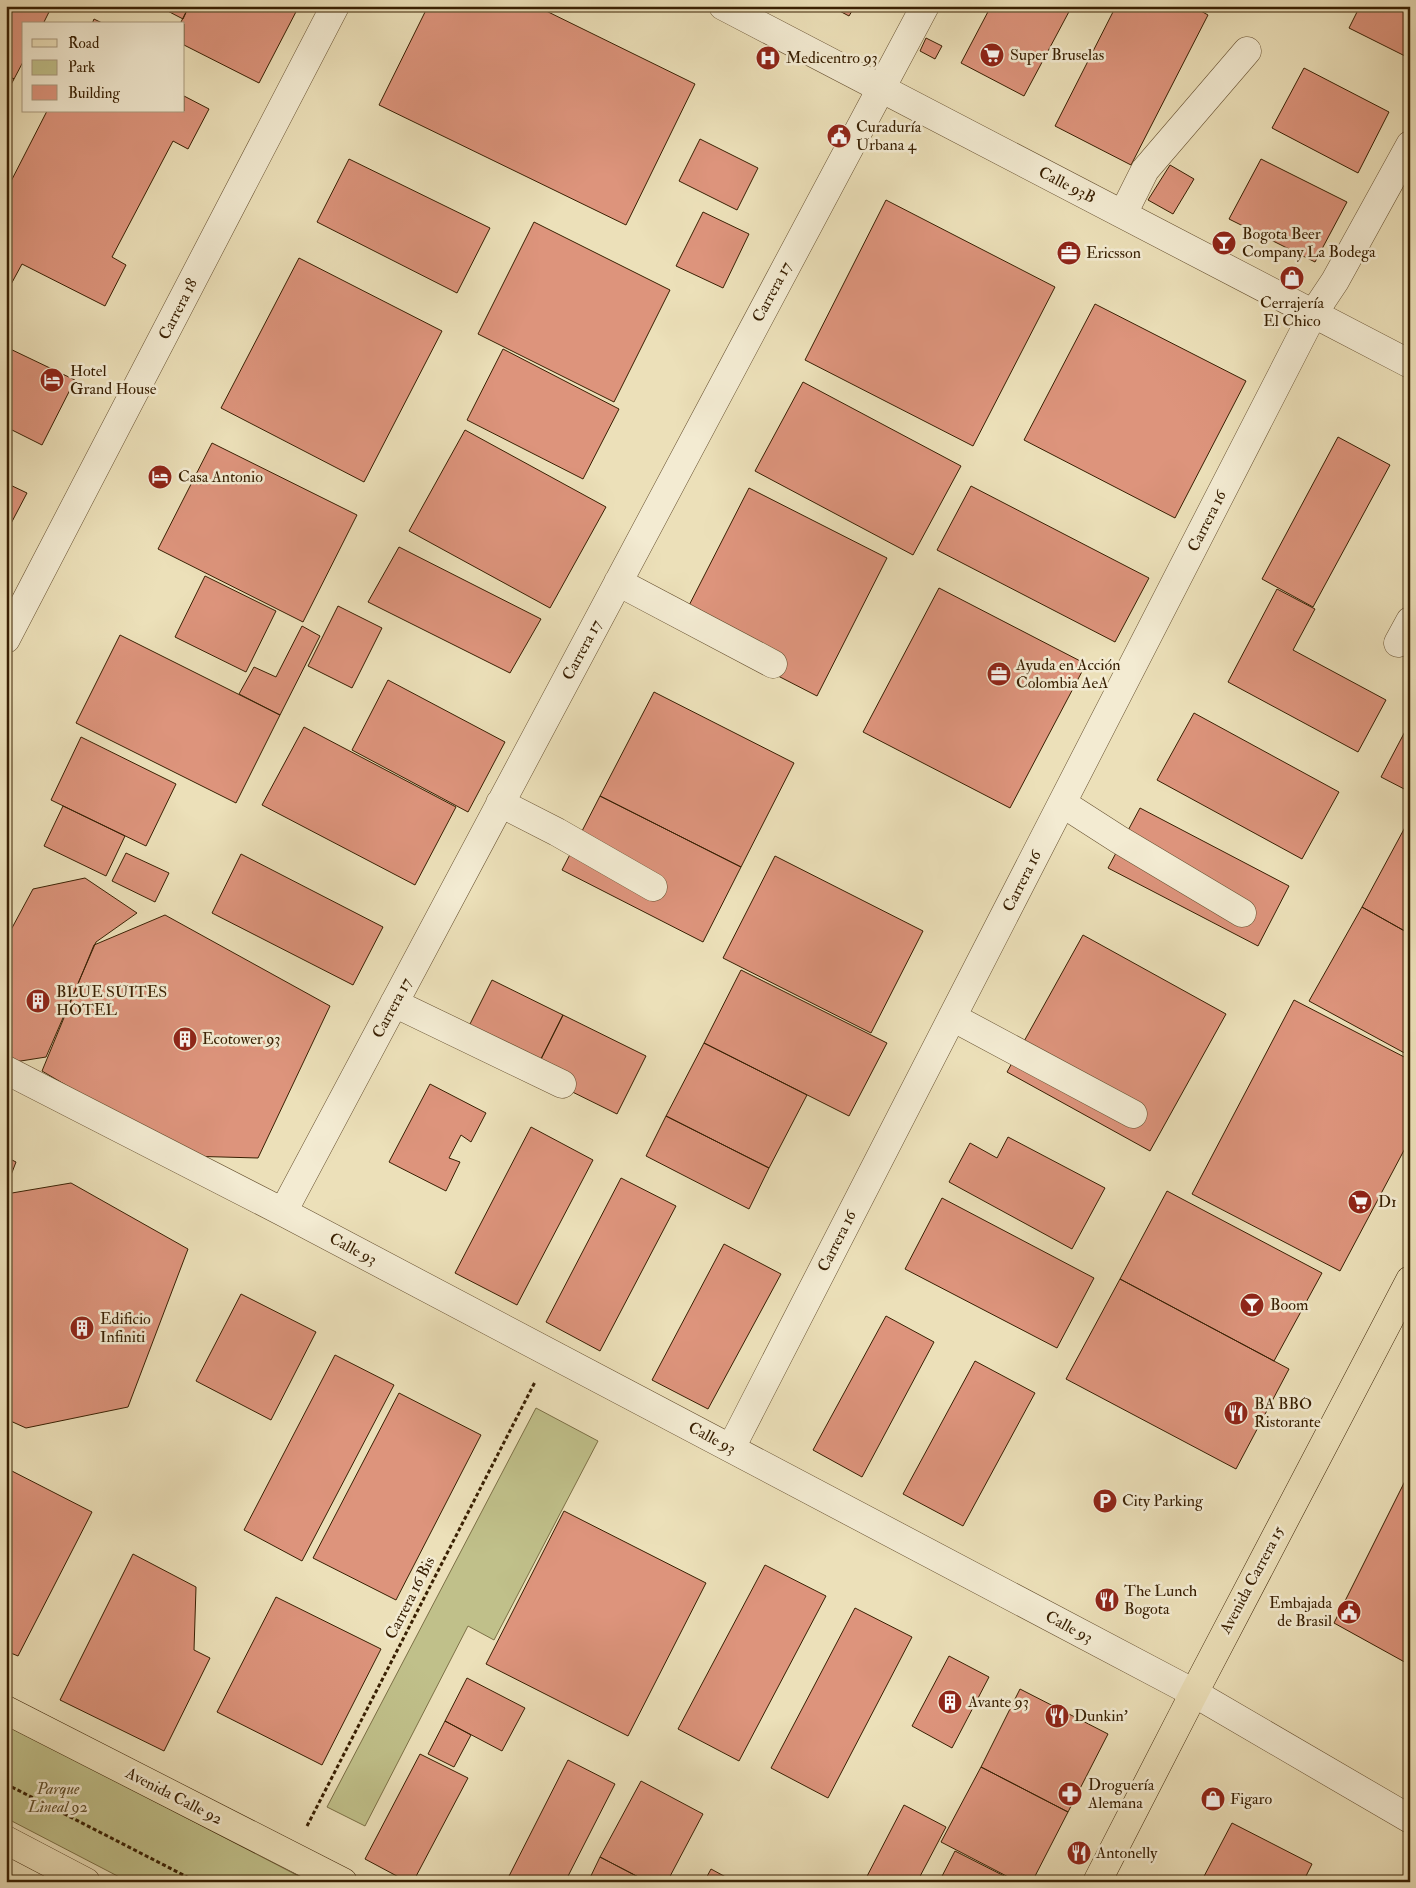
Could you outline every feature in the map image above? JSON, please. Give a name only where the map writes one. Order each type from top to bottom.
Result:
[{"type":"main road","name":"Avenida Carrera 15","points":[[1097,1882],[1410,1280]]},
{"type":"main road","name":"Avenida Calle 92","points":[[6,1710],[343,1882]]},
{"type":"main road","points":[[6,1840],[86,1882]]},
{"type":"street","name":"Carrera 18","points":[[6,639],[335,6]]},
{"type":"street","name":"Calle 93B","points":[[724,6],[1410,364]]},
{"type":"street","name":"Carrera 17","points":[[283,1212],[925,6]]},
{"type":"street","points":[[1123,214],[1145,170],[1247,52]]},
{"type":"street","name":"Carrera 16","points":[[731,1448],[1313,314],[1335,281],[1410,145]]},
{"type":"street","points":[[618,582],[773,664]]},
{"type":"street","points":[[500,803],[557,832],[653,887]]},
{"type":"street","points":[[1062,803],[1242,913]]},
{"type":"street","points":[[394,1002],[562,1084]]},
{"type":"street","points":[[952,1017],[1133,1114]]},
{"type":"street","name":"Calle 93","points":[[6,1070],[283,1212],[1194,1693],[1410,1819]]},
{"type":"path","name":"Carrera 16 Bis","points":[[292,1855],[550,1353]]},
{"type":"path","points":[[6,1784],[197,1882]]},
{"type":"green space","points":[[536,1408],[598,1441],[494,1640],[468,1626],[365,1826],[327,1807]]},
{"type":"green space","name":"Parque Lineal 92","points":[[6,1724],[310,1882],[129,1882],[6,1818]]},
{"type":"building","points":[[6,6],[52,6],[44,22],[22,22],[22,64],[14,79],[6,75]]},
{"type":"building","points":[[158,6],[189,6],[183,19]]},
{"type":"building","points":[[189,6],[299,6],[259,83],[185,46],[185,22],[181,22]]},
{"type":"building","points":[[428,6],[536,6],[695,84],[626,225],[379,105]]},
{"type":"building","points":[[830,6],[855,6],[849,16]]},
{"type":"building","points":[[991,6],[1072,6],[1024,96],[961,63]]},
{"type":"building","points":[[1116,6],[1192,6],[1208,15],[1131,165],[1055,126]]},
{"type":"building","points":[[1360,6],[1410,6],[1409,58],[1349,28]]},
{"type":"building","points":[[926,38],[942,46],[935,59],[920,51]]},
{"type":"building","points":[[1304,68],[1389,112],[1358,173],[1272,128]]},
{"type":"building","points":[[6,75],[14,79],[6,94]]},
{"type":"building","points":[[185,97],[209,109],[188,149],[173,141],[112,257],[126,265],[105,306],[22,264],[9,288],[6,287],[6,191],[46,112],[185,112]]},
{"type":"building","points":[[700,139],[758,168],[737,210],[679,181]]},
{"type":"building","points":[[349,159],[490,228],[457,293],[317,222]]},
{"type":"building","points":[[1261,159],[1347,202],[1315,262],[1229,219]]},
{"type":"building","points":[[1170,165],[1194,179],[1173,214],[1148,200]]},
{"type":"building","points":[[886,200],[1055,287],[973,446],[805,360]]},
{"type":"building","points":[[703,212],[749,234],[723,288],[676,266]]},
{"type":"building","points":[[534,222],[670,290],[614,402],[478,334]]},
{"type":"building","points":[[299,258],[442,331],[364,482],[221,408]]},
{"type":"building","points":[[1095,304],[1246,381],[1175,518],[1024,440]]},
{"type":"building","points":[[6,347],[75,380],[42,445],[6,427]]},
{"type":"building","points":[[503,349],[619,409],[583,479],[467,420]]},
{"type":"building","points":[[803,382],[961,466],[913,555],[755,471]]},
{"type":"building","points":[[465,430],[606,507],[550,608],[409,531]]},
{"type":"building","points":[[1338,437],[1390,465],[1313,607],[1262,579]]},
{"type":"building","points":[[212,443],[357,515],[303,622],[158,549]]},
{"type":"building","points":[[6,483],[27,493],[6,533]]},
{"type":"building","points":[[971,486],[1149,578],[1115,642],[937,550]]},
{"type":"building","points":[[749,488],[887,558],[817,696],[679,625]]},
{"type":"building","points":[[399,547],[541,619],[510,673],[368,602]]},
{"type":"building","points":[[205,576],[276,611],[246,672],[175,637]]},
{"type":"building","points":[[939,588],[1086,664],[1010,808],[863,732]]},
{"type":"building","points":[[1277,589],[1315,609],[1293,650],[1386,700],[1358,752],[1228,682]]},
{"type":"building","points":[[338,606],[382,628],[352,688],[308,666]]},
{"type":"building","points":[[302,626],[320,636],[280,715],[239,694],[254,667],[276,677]]},
{"type":"building","points":[[120,635],[280,715],[236,803],[76,723]]},
{"type":"building","points":[[388,680],[505,742],[468,812],[352,750]]},
{"type":"building","points":[[654,692],[794,763],[741,867],[600,796]]},
{"type":"building","points":[[1194,713],[1339,792],[1302,859],[1157,780]]},
{"type":"building","points":[[1410,722],[1410,792],[1381,777]]},
{"type":"building","points":[[304,727],[456,807],[415,885],[262,805]]},
{"type":"building","points":[[81,737],[176,784],[146,846],[51,800]]},
{"type":"building","points":[[600,796],[741,867],[703,942],[562,870]]},
{"type":"building","points":[[63,806],[125,836],[106,876],[44,846]]},
{"type":"building","points":[[1140,808],[1289,886],[1258,946],[1108,868]]},
{"type":"building","points":[[1410,818],[1410,934],[1362,907]]},
{"type":"building","points":[[126,853],[169,873],[155,902],[112,881]]},
{"type":"building","points":[[241,854],[383,927],[353,985],[212,913]]},
{"type":"building","points":[[775,856],[923,931],[871,1033],[723,958]]},
{"type":"building","name":"BLUE SUITES HOTEL","points":[[85,878],[137,913],[96,942],[46,1057],[6,1063],[6,939],[33,889]]},
{"type":"building","points":[[1362,907],[1410,934],[1410,1056],[1309,1001]]},
{"type":"building","name":"Ecotower 93","points":[[165,915],[330,1006],[258,1158],[186,1156],[42,1071],[94,945]]},
{"type":"building","points":[[1083,935],[1226,1014],[1150,1151],[1007,1072]]},
{"type":"building","points":[[741,970],[887,1043],[849,1116],[704,1043]]},
{"type":"building","points":[[492,980],[563,1015],[534,1073],[463,1038]]},
{"type":"building","points":[[1294,1000],[1410,1060],[1410,1139],[1340,1271],[1192,1194]]},
{"type":"building","points":[[563,1015],[646,1056],[617,1114],[534,1073]]},
{"type":"building","points":[[704,1043],[807,1095],[769,1168],[666,1116]]},
{"type":"building","points":[[430,1084],[486,1113],[471,1142],[461,1135],[449,1158],[460,1162],[446,1191],[389,1162]]},
{"type":"building","points":[[666,1116],[769,1168],[749,1209],[646,1156]]},
{"type":"building","points":[[531,1127],[593,1160],[517,1305],[455,1273]]},
{"type":"building","points":[[1008,1137],[1105,1188],[1072,1249],[949,1182],[970,1143],[997,1158]]},
{"type":"building","points":[[6,1157],[16,1162],[6,1188]]},
{"type":"building","points":[[621,1178],[676,1206],[600,1351],[546,1322]]},
{"type":"building","name":"Edificio Infiniti","points":[[71,1183],[188,1249],[128,1407],[26,1428],[6,1419],[6,1194]]},
{"type":"building","points":[[1167,1191],[1322,1273],[1274,1361],[1120,1279]]},
{"type":"building","points":[[942,1198],[1094,1278],[1057,1348],[905,1269]]},
{"type":"building","points":[[724,1244],[781,1274],[708,1409],[652,1380]]},
{"type":"building","points":[[1120,1279],[1289,1369],[1236,1469],[1066,1379]]},
{"type":"building","points":[[241,1294],[316,1332],[271,1420],[196,1381]]},
{"type":"building","points":[[886,1316],[934,1342],[862,1477],[813,1450]]},
{"type":"building","points":[[335,1355],[394,1385],[302,1561],[244,1530]]},
{"type":"building","points":[[975,1361],[1035,1393],[963,1526],[903,1494]]},
{"type":"building","points":[[399,1393],[481,1435],[396,1600],[313,1558]]},
{"type":"building","points":[[6,1468],[92,1512],[18,1656],[6,1651]]},
{"type":"building","points":[[1410,1471],[1410,1665],[1334,1623]]},
{"type":"building","points":[[564,1511],[706,1583],[628,1736],[486,1664]]},
{"type":"building","points":[[133,1554],[196,1587],[194,1650],[210,1658],[164,1751],[60,1700]]},
{"type":"building","points":[[765,1565],[826,1596],[739,1761],[678,1729]]},
{"type":"building","points":[[276,1597],[381,1649],[322,1765],[217,1712]]},
{"type":"building","points":[[855,1608],[912,1637],[828,1798],[771,1768]]},
{"type":"building","name":"Avante 93","points":[[949,1656],[989,1677],[952,1748],[912,1726]]},
{"type":"building","points":[[467,1678],[525,1708],[502,1751],[445,1721]]},
{"type":"building","points":[[1020,1689],[1108,1734],[1068,1812],[981,1767]]},
{"type":"building","points":[[445,1721],[471,1735],[454,1767],[428,1754]]},
{"type":"building","points":[[420,1754],[468,1778],[413,1882],[408,1882],[365,1859]]},
{"type":"building","points":[[568,1760],[615,1784],[565,1882],[506,1882]]},
{"type":"building","points":[[981,1767],[1068,1812],[1032,1882],[1018,1882],[941,1842]]},
{"type":"building","points":[[641,1781],[703,1814],[667,1882],[648,1882],[600,1857]]},
{"type":"building","points":[[904,1805],[946,1827],[917,1882],[864,1882]]},
{"type":"building","points":[[1232,1823],[1312,1864],[1303,1882],[1201,1882]]},
{"type":"building","points":[[955,1851],[1016,1882],[939,1882]]},
{"type":"building","points":[[600,1857],[648,1882],[588,1882]]},
{"type":"building","points":[[711,1869],[735,1882],[704,1882]]},
{"type":"place","name":"Super Bruselas","points":[[992,55]]},
{"type":"place","name":"Medicentro 93","points":[[768,58]]},
{"type":"place","name":"Curaduría Urbana 4","points":[[839,136]]},
{"type":"place","name":"Bogota Beer Company La Bodega","points":[[1224,243]]},
{"type":"place","name":"Ericsson","points":[[1069,253]]},
{"type":"place","name":"Cerrajería El Chico","points":[[1292,278]]},
{"type":"place","name":"Hotel Grand House","points":[[52,380]]},
{"type":"place","name":"Casa Antonio","points":[[160,477]]},
{"type":"place","name":"Ayuda en Acción Colombia AeA","points":[[999,674]]},
{"type":"place","name":"BLUE SUITES HOTEL","points":[[38,1001]]},
{"type":"place","name":"Ecotower 93","points":[[185,1039]]},
{"type":"place","name":"D1","points":[[1360,1202]]},
{"type":"place","name":"Boom","points":[[1252,1305]]},
{"type":"place","name":"Edificio Infiniti","points":[[82,1328]]},
{"type":"place","name":"BA BBO Ristorante","points":[[1236,1413]]},
{"type":"place","name":"City Parking","points":[[1105,1501]]},
{"type":"place","name":"The Lunch Bogota","points":[[1107,1600]]},
{"type":"place","name":"Embajada de Brasil","points":[[1349,1612]]},
{"type":"place","name":"Avante 93","points":[[950,1702]]},
{"type":"place","name":"Dunkin'","points":[[1057,1716]]},
{"type":"place","name":"Droguería Alemana","points":[[1070,1794]]},
{"type":"place","name":"Figaro","points":[[1213,1799]]},
{"type":"place","name":"Antonelly","points":[[1079,1853]]}]
